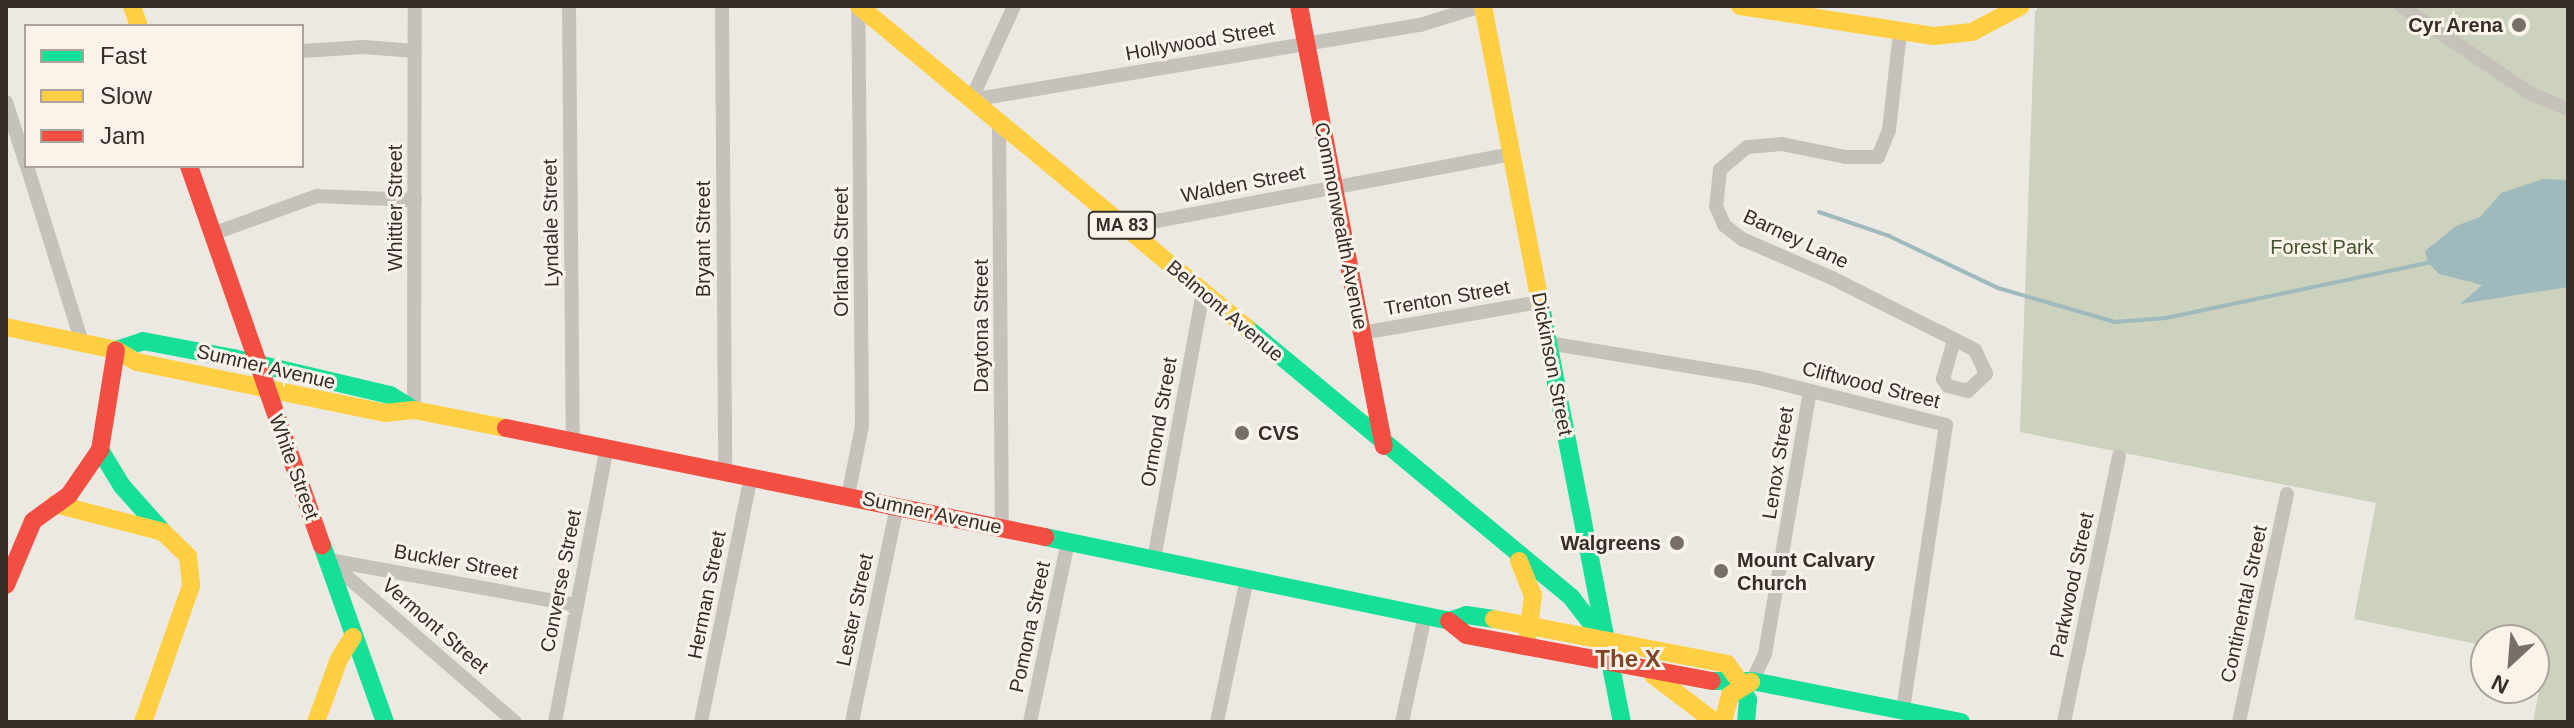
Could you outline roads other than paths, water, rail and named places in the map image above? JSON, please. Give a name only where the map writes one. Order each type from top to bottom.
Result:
[{"type":"main road","name":"Belmont Avenue","points":[[858,6],[1516,556],[1571,597],[1601,636]]},
{"type":"main road","name":"Commonwealth Avenue","points":[[1299,6],[1384,446]]},
{"type":"main road","name":"Dickinson Street","points":[[1482,6],[1601,636],[1622,722]]},
{"type":"main road","points":[[1740,6],[1900,33],[1964,34],[2021,6]]},
{"type":"main road","name":"White Street","points":[[190,168],[255,364],[329,560],[353,637],[385,722]]},
{"type":"main road","name":"Sumner Avenue","points":[[6,327],[116,350],[137,362],[385,413],[414,410],[573,440],[1449,621],[1466,635],[1526,648],[1961,722]]},
{"type":"main road","name":"Sumner Avenue","points":[[116,350],[143,341],[390,395],[414,410]]},
{"type":"main road","points":[[6,585],[33,521],[75,488],[100,450],[116,350]]},
{"type":"main road","points":[[100,450],[122,486],[163,532],[185,550],[192,577],[143,722]]},
{"type":"main road","points":[[55,504],[163,532]]},
{"type":"main road","name":"Belmont Avenue","points":[[1516,556],[1533,595],[1526,648]]},
{"type":"main road","name":"Sumner Avenue","points":[[1449,621],[1459,614],[1601,636],[1727,664],[1744,683]]},
{"type":"main road","points":[[316,722],[339,659],[353,637]]},
{"type":"main road","points":[[1645,670],[1715,722]]},
{"type":"main road","points":[[1723,722],[1730,695],[1744,683],[1748,700],[1746,722]]},
{"type":"street","name":"Whittier Street","points":[[414,410],[415,6]]},
{"type":"street","name":"Lyndale Street","points":[[569,6],[573,440]]},
{"type":"street","name":"Bryant Street","points":[[722,6],[725,472]]},
{"type":"street","name":"Orlando Street","points":[[848,496],[862,426],[858,6]]},
{"type":"street","points":[[971,100],[1014,6]]},
{"type":"street","name":"Hollywood Street","points":[[971,100],[1420,25],[1482,6]]},
{"type":"street","points":[[2401,6],[2531,94],[2568,109]]},
{"type":"street","name":"Barney Lane","points":[[1900,33],[1889,130],[1878,157],[1755,145],[1723,164],[1714,198],[1720,219],[1735,235],[1954,340]]},
{"type":"street","points":[[304,51],[364,47],[415,51]]},
{"type":"street","points":[[6,102],[24,159]]},
{"type":"street","name":"Daytona Street","points":[[999,123],[1002,528]]},
{"type":"street","name":"Walden Street","points":[[1125,227],[1511,154]]},
{"type":"street","points":[[27,168],[82,343]]},
{"type":"street","points":[[212,234],[317,196],[415,200]]},
{"type":"street","name":"Ormond Street","points":[[1154,559],[1203,292]]},
{"type":"street","name":"Trenton Street","points":[[1362,333],[1539,302]]},
{"type":"street","name":"Cliftwood Street","points":[[1548,343],[1810,391],[1946,425],[1903,710]]},
{"type":"street","name":"Lenox Street","points":[[1744,683],[1765,654],[1810,391]]},
{"type":"street","name":"Converse Street","points":[[555,722],[607,447]]},
{"type":"street","name":"Parkwood Street","points":[[2064,722],[2119,457]]},
{"type":"street","name":"Herman Street","points":[[701,722],[751,476]]},
{"type":"street","name":"Continental Street","points":[[2239,722],[2287,494]]},
{"type":"street","name":"Lester Street","points":[[852,722],[897,506]]},
{"type":"street","name":"Pomona Street","points":[[1030,722],[1068,541]]},
{"type":"street","name":"Buckler Street","points":[[329,560],[576,605]]},
{"type":"street","name":"Vermont Street","points":[[329,560],[515,722]]},
{"type":"street","points":[[1217,722],[1247,579]]},
{"type":"street","points":[[1402,722],[1425,616]]},
{"type":"water","points":[[2543,179],[2568,180],[2568,287],[2460,304],[2482,285],[2439,274],[2428,263],[2425,251],[2456,226],[2480,217],[2501,193]]},
{"type":"waterway","points":[[1819,212],[1889,236],[1998,288],[2115,322],[2166,318],[2428,263]]},
{"type":"place","name":"Cyr Arena","points":[[2519,25]]},
{"type":"place","name":"CVS","points":[[1242,433]]},
{"type":"place","name":"Walgreens","points":[[1677,543]]},
{"type":"place","name":"Mount Calvary Church","points":[[1721,571]]},
{"type":"district","name":"The X","points":[[1628,659]]},
{"type":"park label","name":"Forest Park","points":[[2322,247]]}]
